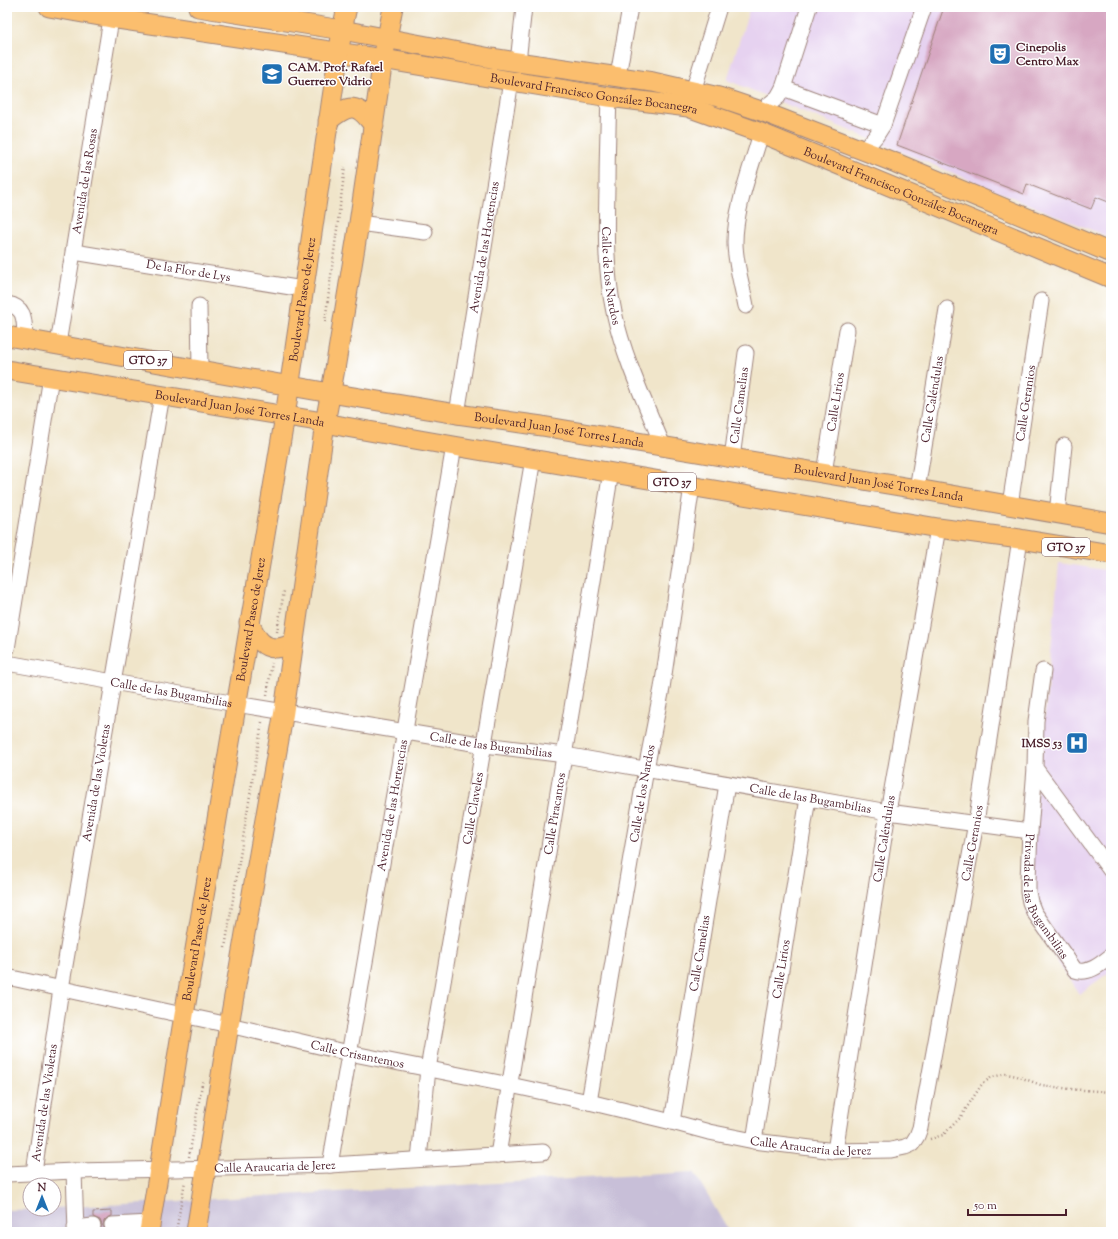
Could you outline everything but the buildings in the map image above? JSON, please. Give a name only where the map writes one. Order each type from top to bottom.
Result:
[{"type":"main road","name":"Boulevard Francisco González Bocanegra","points":[[49,7],[112,13],[608,97],[691,99],[719,97],[761,111],[864,150],[1111,254]]},
{"type":"main road","name":"Boulevard Francisco González Bocanegra","points":[[198,7],[222,9],[518,62],[618,76],[691,99],[761,133],[1111,278]]},
{"type":"main road","name":"Boulevard Paseo de Jerez","points":[[150,1228],[249,623],[285,416],[328,121],[347,7]]},
{"type":"main road","points":[[196,1232],[229,1025],[284,711],[324,423],[359,223],[383,59],[393,7]]},
{"type":"main road","points":[[328,121],[343,110],[355,108],[361,111],[374,126]]},
{"type":"main road","points":[[832,162],[853,162],[859,158],[864,150]]},
{"type":"main road","name":"Boulevard Juan José Torres Landa","points":[[16,338],[58,344],[330,393],[457,414],[542,426],[917,488],[1111,523]]},
{"type":"main road","name":"Boulevard Juan José Torres Landa","points":[[7,370],[162,395],[534,460],[938,528],[1020,539],[1111,554]]},
{"type":"main road","points":[[249,623],[256,636],[263,644],[274,648],[282,648],[290,645],[294,641]]},
{"type":"street","points":[[518,62],[524,7]]},
{"type":"street","points":[[618,76],[630,7]]},
{"type":"street","points":[[691,99],[719,7]]},
{"type":"street","points":[[761,111],[778,97],[783,88],[810,7]]},
{"type":"street","points":[[864,150],[883,125],[924,7]]},
{"type":"street","name":"Avenida de las Rosas","points":[[58,344],[112,13]]},
{"type":"street","name":"Avenida de las Hortencias","points":[[457,414],[511,81]]},
{"type":"street","points":[[783,88],[883,125]]},
{"type":"street","name":"Calle de los Nardos","points":[[608,97],[606,230],[610,288],[620,336],[663,446]]},
{"type":"street","points":[[746,306],[738,270],[735,243],[736,225],[761,133]]},
{"type":"street","points":[[359,223],[425,232]]},
{"type":"street","name":"De la Flor de Lys","points":[[74,252],[303,289]]},
{"type":"street","name":"Calle Geranios","points":[[1010,505],[1041,301]]},
{"type":"street","points":[[7,304],[19,308],[22,313],[16,338]]},
{"type":"street","points":[[199,306],[200,370]]},
{"type":"street","name":"Calle Caléndulas","points":[[917,488],[947,309]]},
{"type":"street","name":"Calle Lirios","points":[[824,473],[847,330]]},
{"type":"street","name":"Calle Camelias","points":[[732,458],[746,353]]},
{"type":"street","points":[[7,649],[51,377]]},
{"type":"street","name":"Avenida de las Violetas","points":[[34,1172],[62,989],[162,395]]},
{"type":"street","name":"Avenida de las Hortencias","points":[[330,1165],[454,446]]},
{"type":"street","points":[[1057,514],[1064,446]]},
{"type":"street","name":"Calle Claveles","points":[[419,1159],[428,1069],[534,460]]},
{"type":"street","name":"Calle Piracantos","points":[[498,1155],[611,472]]},
{"type":"street","name":"Calle de los Nardos","points":[[589,1102],[646,770],[662,688],[692,486]]},
{"type":"street","name":"Calle Caléndulas","points":[[835,1151],[888,812],[938,528]]},
{"type":"street","name":"Calle Geranios","points":[[912,1144],[920,1128],[976,824],[1020,539]]},
{"type":"street","name":"Calle de las Bugambilias","points":[[7,663],[236,704],[485,744],[565,755],[888,812],[976,824]]},
{"type":"street","points":[[1030,832],[1035,768],[1036,721],[1043,671]]},
{"type":"street","points":[[1035,768],[1111,871]]},
{"type":"street","name":"Calle Camelias","points":[[672,1122],[727,784]]},
{"type":"street","name":"Calle Lirios","points":[[754,1141],[808,798]]},
{"type":"street","name":"Privada de las Bugambilias","points":[[976,824],[1030,832],[1028,892],[1034,912],[1075,970],[1084,972],[1090,970],[1111,956]]},
{"type":"street","name":"Calle Crisantemos","points":[[7,977],[229,1025],[348,1054],[510,1085],[589,1102],[709,1132]]},
{"type":"street","name":"Calle Araucaria de Jerez","points":[[709,1132],[754,1141],[835,1151],[890,1150],[912,1144]]},
{"type":"street","name":"Calle Araucaria de Jerez","points":[[7,1174],[74,1170],[330,1165],[543,1152]]},
{"type":"street","points":[[74,1170],[75,1230],[93,1226]]},
{"type":"street","points":[[112,1225],[150,1228]]},
{"type":"path","points":[[912,1144],[943,1135],[960,1118],[982,1084],[992,1077],[1006,1074],[1018,1076],[1041,1085],[1070,1090],[1111,1092]]},
{"type":"shaded area","points":[[750,7],[1111,7],[1111,238],[727,80]]},
{"type":"shaded area","name":"IMSS 53","points":[[1059,563],[1111,571],[1111,971],[1079,994],[1026,915]]},
{"type":"shaded area","points":[[694,1172],[729,1232],[7,1232],[7,1210],[22,1210],[22,1217],[62,1217],[62,1208]]},
{"type":"place","name":"Cinepolis Centro Max","points":[[1000,54]]},
{"type":"place","name":"CAM. Prof. Rafael Guerrero Vidrio","points":[[272,74]]},
{"type":"place","name":"IMSS 53","points":[[1077,743]]}]
